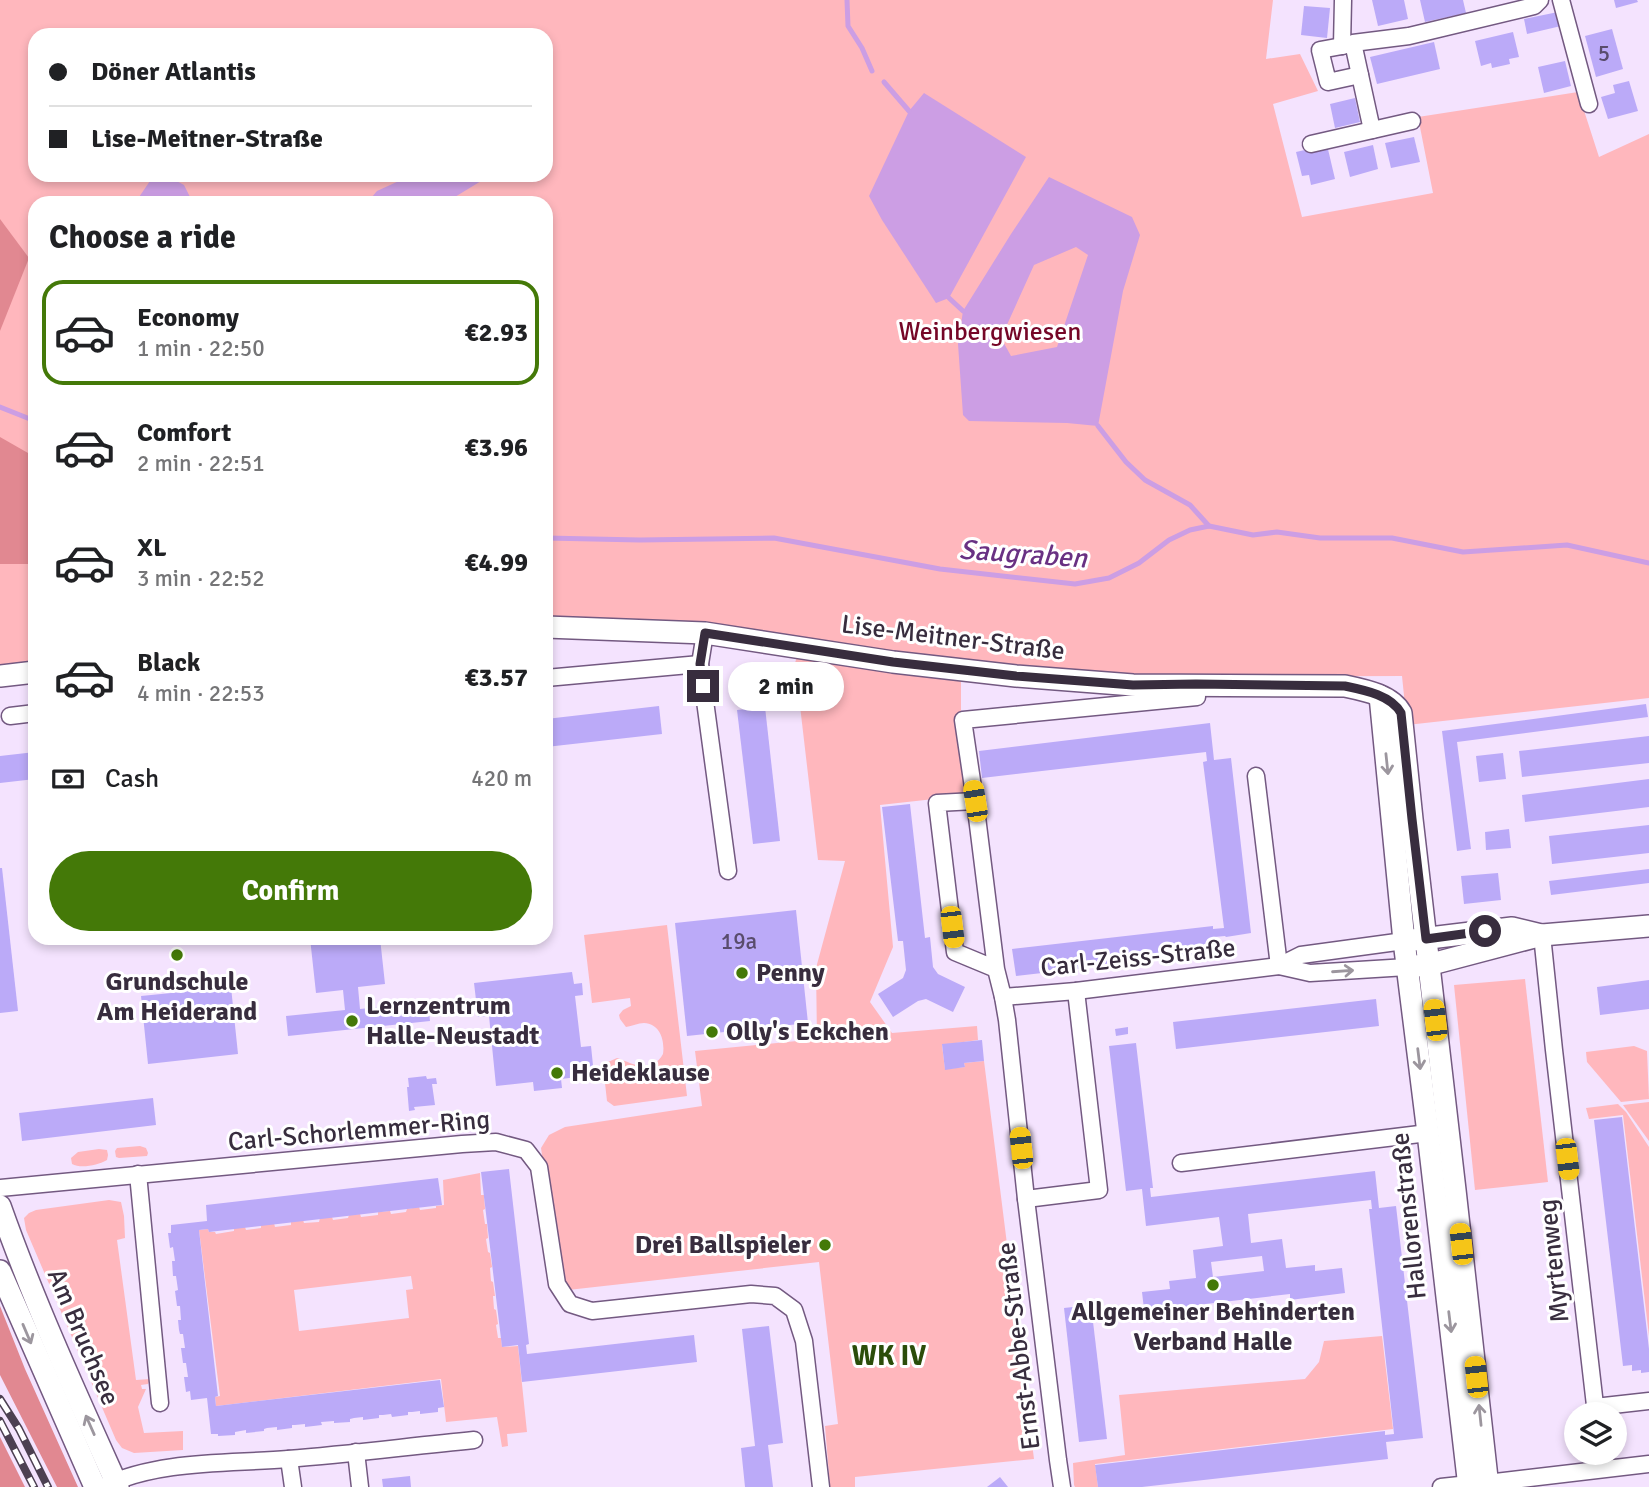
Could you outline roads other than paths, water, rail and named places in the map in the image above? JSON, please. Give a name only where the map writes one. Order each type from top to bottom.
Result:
[{"type":"street","points":[[1343,0],[1347,44],[1360,75],[1372,130]]},
{"type":"street","points":[[1561,0],[1589,104]]},
{"type":"street","points":[[1360,75],[1328,82],[1320,50],[1409,36],[1536,2]]},
{"type":"street","points":[[1311,144],[1412,121]]},
{"type":"street","name":"Lise-Meitner-Straße","points":[[553,626],[705,633],[893,662],[1016,676],[1133,685],[1345,686],[1380,696]]},
{"type":"street","points":[[705,633],[700,664],[728,871]]},
{"type":"street","points":[[553,677],[700,664]]},
{"type":"street","points":[[0,676],[28,673]]},
{"type":"street","points":[[996,969],[955,952],[937,803],[975,801],[963,720],[1197,697],[1196,684]]},
{"type":"street","name":"Hallorenstraße","points":[[1380,696],[1397,705],[1401,713],[1426,939],[1418,966],[1429,1133],[1478,1485]]},
{"type":"street","name":"Hallorenstraße","points":[[1380,696],[1404,942],[1418,966],[1455,1190],[1478,1485]]},
{"type":"street","points":[[10,716],[28,714]]},
{"type":"street","points":[[1256,776],[1279,966]]},
{"type":"street","name":"Ernst-Abbe-Straße","points":[[975,801],[996,969],[1007,1020],[1062,1487]]},
{"type":"street","points":[[1418,966],[1542,935],[1649,926]]},
{"type":"street","points":[[1404,942],[1512,928],[1542,935]]},
{"type":"street","name":"Myrtenweg","points":[[1542,935],[1595,1402]]},
{"type":"street","name":"Carl-Zeiss-Straße","points":[[1279,966],[1301,955],[1404,942]]},
{"type":"street","name":"Carl-Zeiss-Straße","points":[[1003,997],[1279,966],[1310,973],[1418,966]]},
{"type":"street","points":[[1026,1199],[1099,1190],[1076,990]]},
{"type":"street","points":[[1181,1163],[1429,1133]]},
{"type":"street","name":"Carl-Schorlemmer-Ring","points":[[0,1188],[462,1144],[496,1142],[526,1150],[539,1167],[557,1284],[570,1304],[592,1311],[751,1294],[775,1296],[794,1310],[804,1341],[821,1487]]},
{"type":"street","points":[[138,1174],[160,1403]]},
{"type":"street","name":"Am Bruchsee","points":[[0,1206],[108,1485]]},
{"type":"street","name":"Am Bruchsee","points":[[0,1271],[108,1485]]},
{"type":"street","points":[[1627,1405],[1649,1401]]},
{"type":"street","points":[[108,1485],[149,1471],[188,1466],[289,1459],[474,1440]]},
{"type":"street","points":[[356,1452],[360,1487]]},
{"type":"street","points":[[289,1459],[293,1487]]},
{"type":"street","points":[[1441,1487],[1577,1480],[1598,1470],[1649,1464]]},
{"type":"street","points":[[1598,1465],[1598,1470]]},
{"type":"waterway","points":[[847,0],[848,26],[872,71]]},
{"type":"waterway","points":[[884,82],[909,111]]},
{"type":"waterway","points":[[949,298],[963,311]]},
{"type":"waterway","name":"Saugraben","points":[[0,407],[28,418]]},
{"type":"waterway","points":[[1098,426],[1126,462],[1145,480],[1190,505],[1209,526]]},
{"type":"waterway","name":"Saugraben","points":[[553,538],[774,538],[940,569],[1075,584],[1109,578],[1139,563],[1169,540],[1190,530],[1209,526],[1253,535],[1277,532],[1320,538],[1392,538],[1463,552],[1567,545],[1649,563]]},
{"type":"railway","points":[[0,1399],[19,1429],[48,1487]]},
{"type":"railway","points":[[0,1421],[34,1487]]},
{"type":"place","name":"Grundschule Am Heiderand","points":[[177,955]]},
{"type":"place","name":"Penny","points":[[742,973]]},
{"type":"place","name":"Lernzentrum Halle-Neustadt","points":[[352,1021]]},
{"type":"place","name":"Olly's Eckchen","points":[[712,1032]]},
{"type":"place","name":"Heideklause","points":[[557,1073]]},
{"type":"place","name":"Drei Ballspieler","points":[[825,1245]]},
{"type":"place","name":"Allgemeiner Behinderten Verband Halle","points":[[1213,1285]]},
{"type":"district","name":"WK IV","points":[[889,1356]]},
{"type":"park label","name":"Weinbergwiesen","points":[[990,332]]}]
